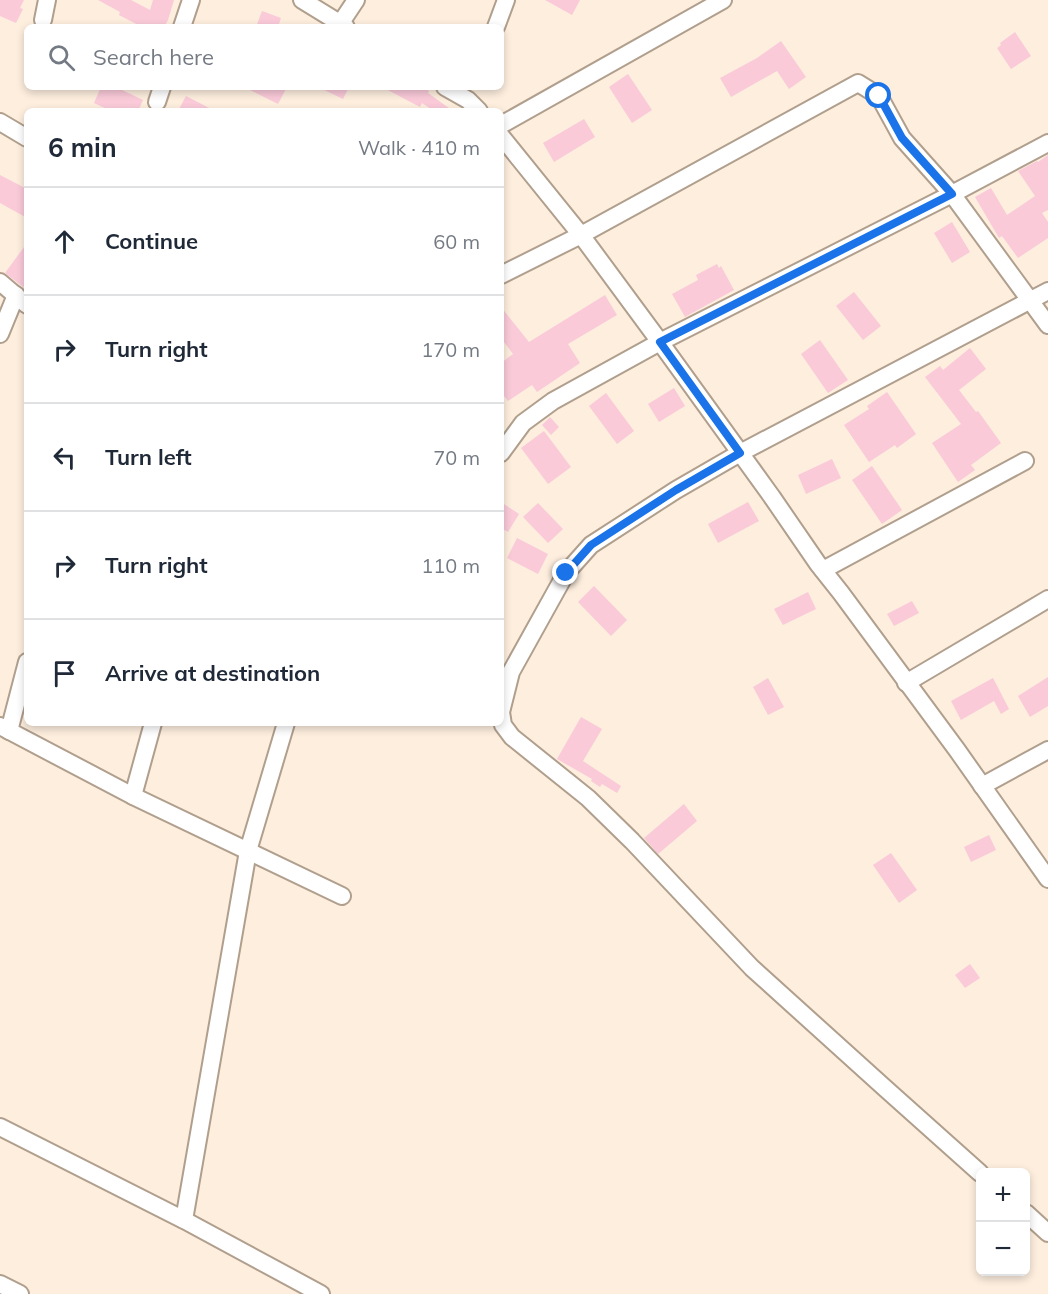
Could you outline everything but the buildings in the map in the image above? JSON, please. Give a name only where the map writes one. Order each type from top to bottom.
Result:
[{"type":"street","points":[[43,20],[47,0]]},
{"type":"street","points":[[183,24],[191,0]]},
{"type":"street","points":[[302,0],[341,24]]},
{"type":"street","points":[[344,24],[356,0]]},
{"type":"street","points":[[497,24],[506,0]]},
{"type":"street","points":[[504,123],[723,0]]},
{"type":"street","points":[[504,273],[581,235],[858,83],[879,96],[902,138],[952,194],[1048,325]]},
{"type":"street","points":[[452,90],[473,99]]},
{"type":"street","points":[[0,122],[24,136]]},
{"type":"street","points":[[504,140],[581,235],[660,342],[822,570],[957,750],[1048,879]]},
{"type":"street","points":[[504,449],[523,423],[553,401],[660,342],[1048,143]]},
{"type":"street","points":[[0,282],[21,300],[0,334]]},
{"type":"street","points":[[504,700],[511,672],[566,573],[591,545],[676,490],[740,453],[1048,291]]},
{"type":"street","points":[[822,570],[1025,461]]},
{"type":"street","points":[[906,682],[1048,599]]},
{"type":"street","points":[[24,671],[4,729],[133,796],[342,896]]},
{"type":"street","points":[[133,796],[152,726]]},
{"type":"street","points":[[184,1220],[248,851],[285,726]]},
{"type":"street","points":[[501,728],[588,798],[632,841],[752,968],[976,1169]]},
{"type":"street","points":[[982,786],[1048,750]]},
{"type":"street","points":[[0,1127],[184,1220],[321,1294]]},
{"type":"street","points":[[1030,1217],[1048,1233]]},
{"type":"street","points":[[0,1284],[20,1294]]},
{"type":"route","points":[[566,573],[591,545],[676,490],[740,453],[660,342],[952,194],[902,138],[879,96]]}]
